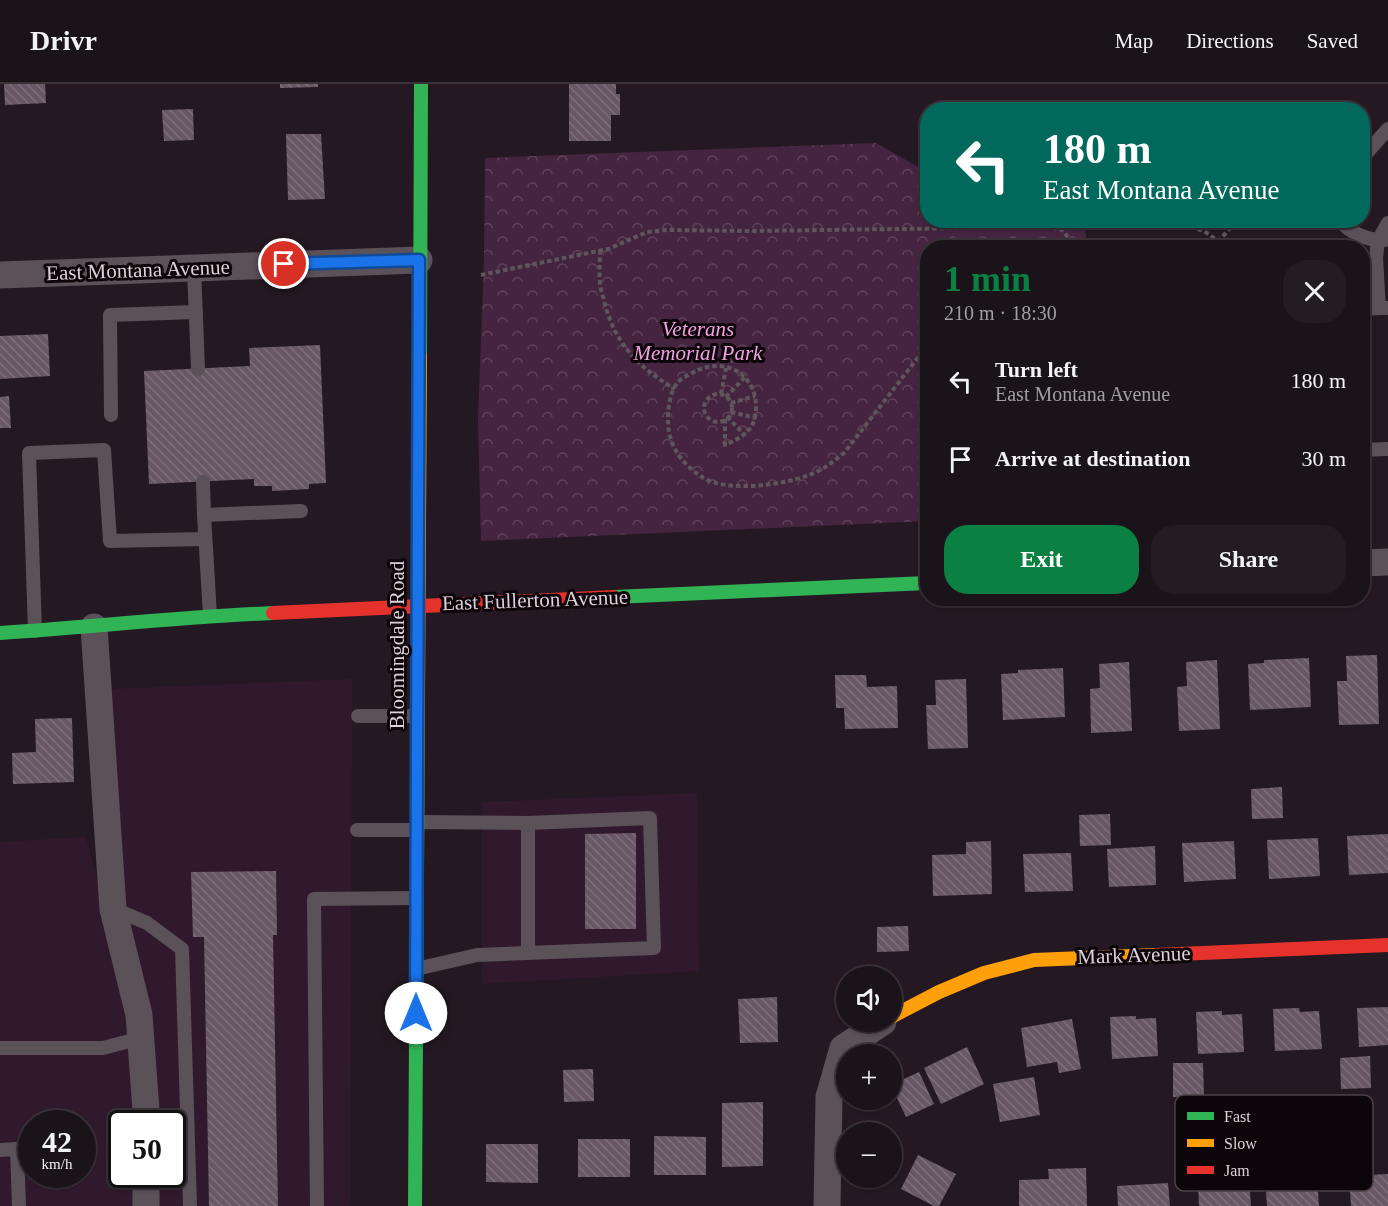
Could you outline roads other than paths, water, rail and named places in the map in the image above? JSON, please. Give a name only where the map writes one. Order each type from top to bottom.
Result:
[{"type":"street","name":"Bloomingdale Road","points":[[415,1206],[421,84]]},
{"type":"street","name":"East Montana Avenue","points":[[0,275],[419,260]]},
{"type":"street","points":[[1370,563],[1388,562]]},
{"type":"street","name":"East Fullerton Avenue","points":[[0,633],[210,616],[920,583]]},
{"type":"street","points":[[94,627],[113,909],[139,1015],[146,1110]]},
{"type":"street","name":"Mark Avenue","points":[[902,1011],[939,992],[984,973],[1034,960],[1388,945]]},
{"type":"street","points":[[827,1206],[828,1097],[843,1048],[868,1032]]},
{"type":"street","points":[[146,1188],[146,1206]]},
{"type":"lane","points":[[1370,149],[1388,129]]},
{"type":"lane","points":[[1383,308],[1376,258],[1388,223]]},
{"type":"lane","points":[[1346,228],[1348,231],[1383,240]]},
{"type":"lane","points":[[194,268],[198,369]]},
{"type":"lane","points":[[111,415],[110,315],[196,312]]},
{"type":"lane","points":[[1370,450],[1388,449]]},
{"type":"lane","points":[[35,631],[29,453],[104,450],[111,541],[205,539]]},
{"type":"lane","points":[[203,482],[210,616]]},
{"type":"lane","points":[[204,515],[301,511]]},
{"type":"lane","points":[[358,716],[418,716]]},
{"type":"lane","points":[[357,830],[650,818],[654,948],[477,955],[416,969]]},
{"type":"lane","points":[[528,823],[528,952]]},
{"type":"lane","points":[[316,1206],[314,899],[417,898]]},
{"type":"lane","points":[[113,909],[147,923],[182,949],[190,1206]]},
{"type":"lane","points":[[0,1048],[102,1048],[141,1038]]},
{"type":"lane","points":[[0,1150],[17,1149],[19,1206]]},
{"type":"park label","name":"Veterans Memorial Park","points":[[698,341]]}]
